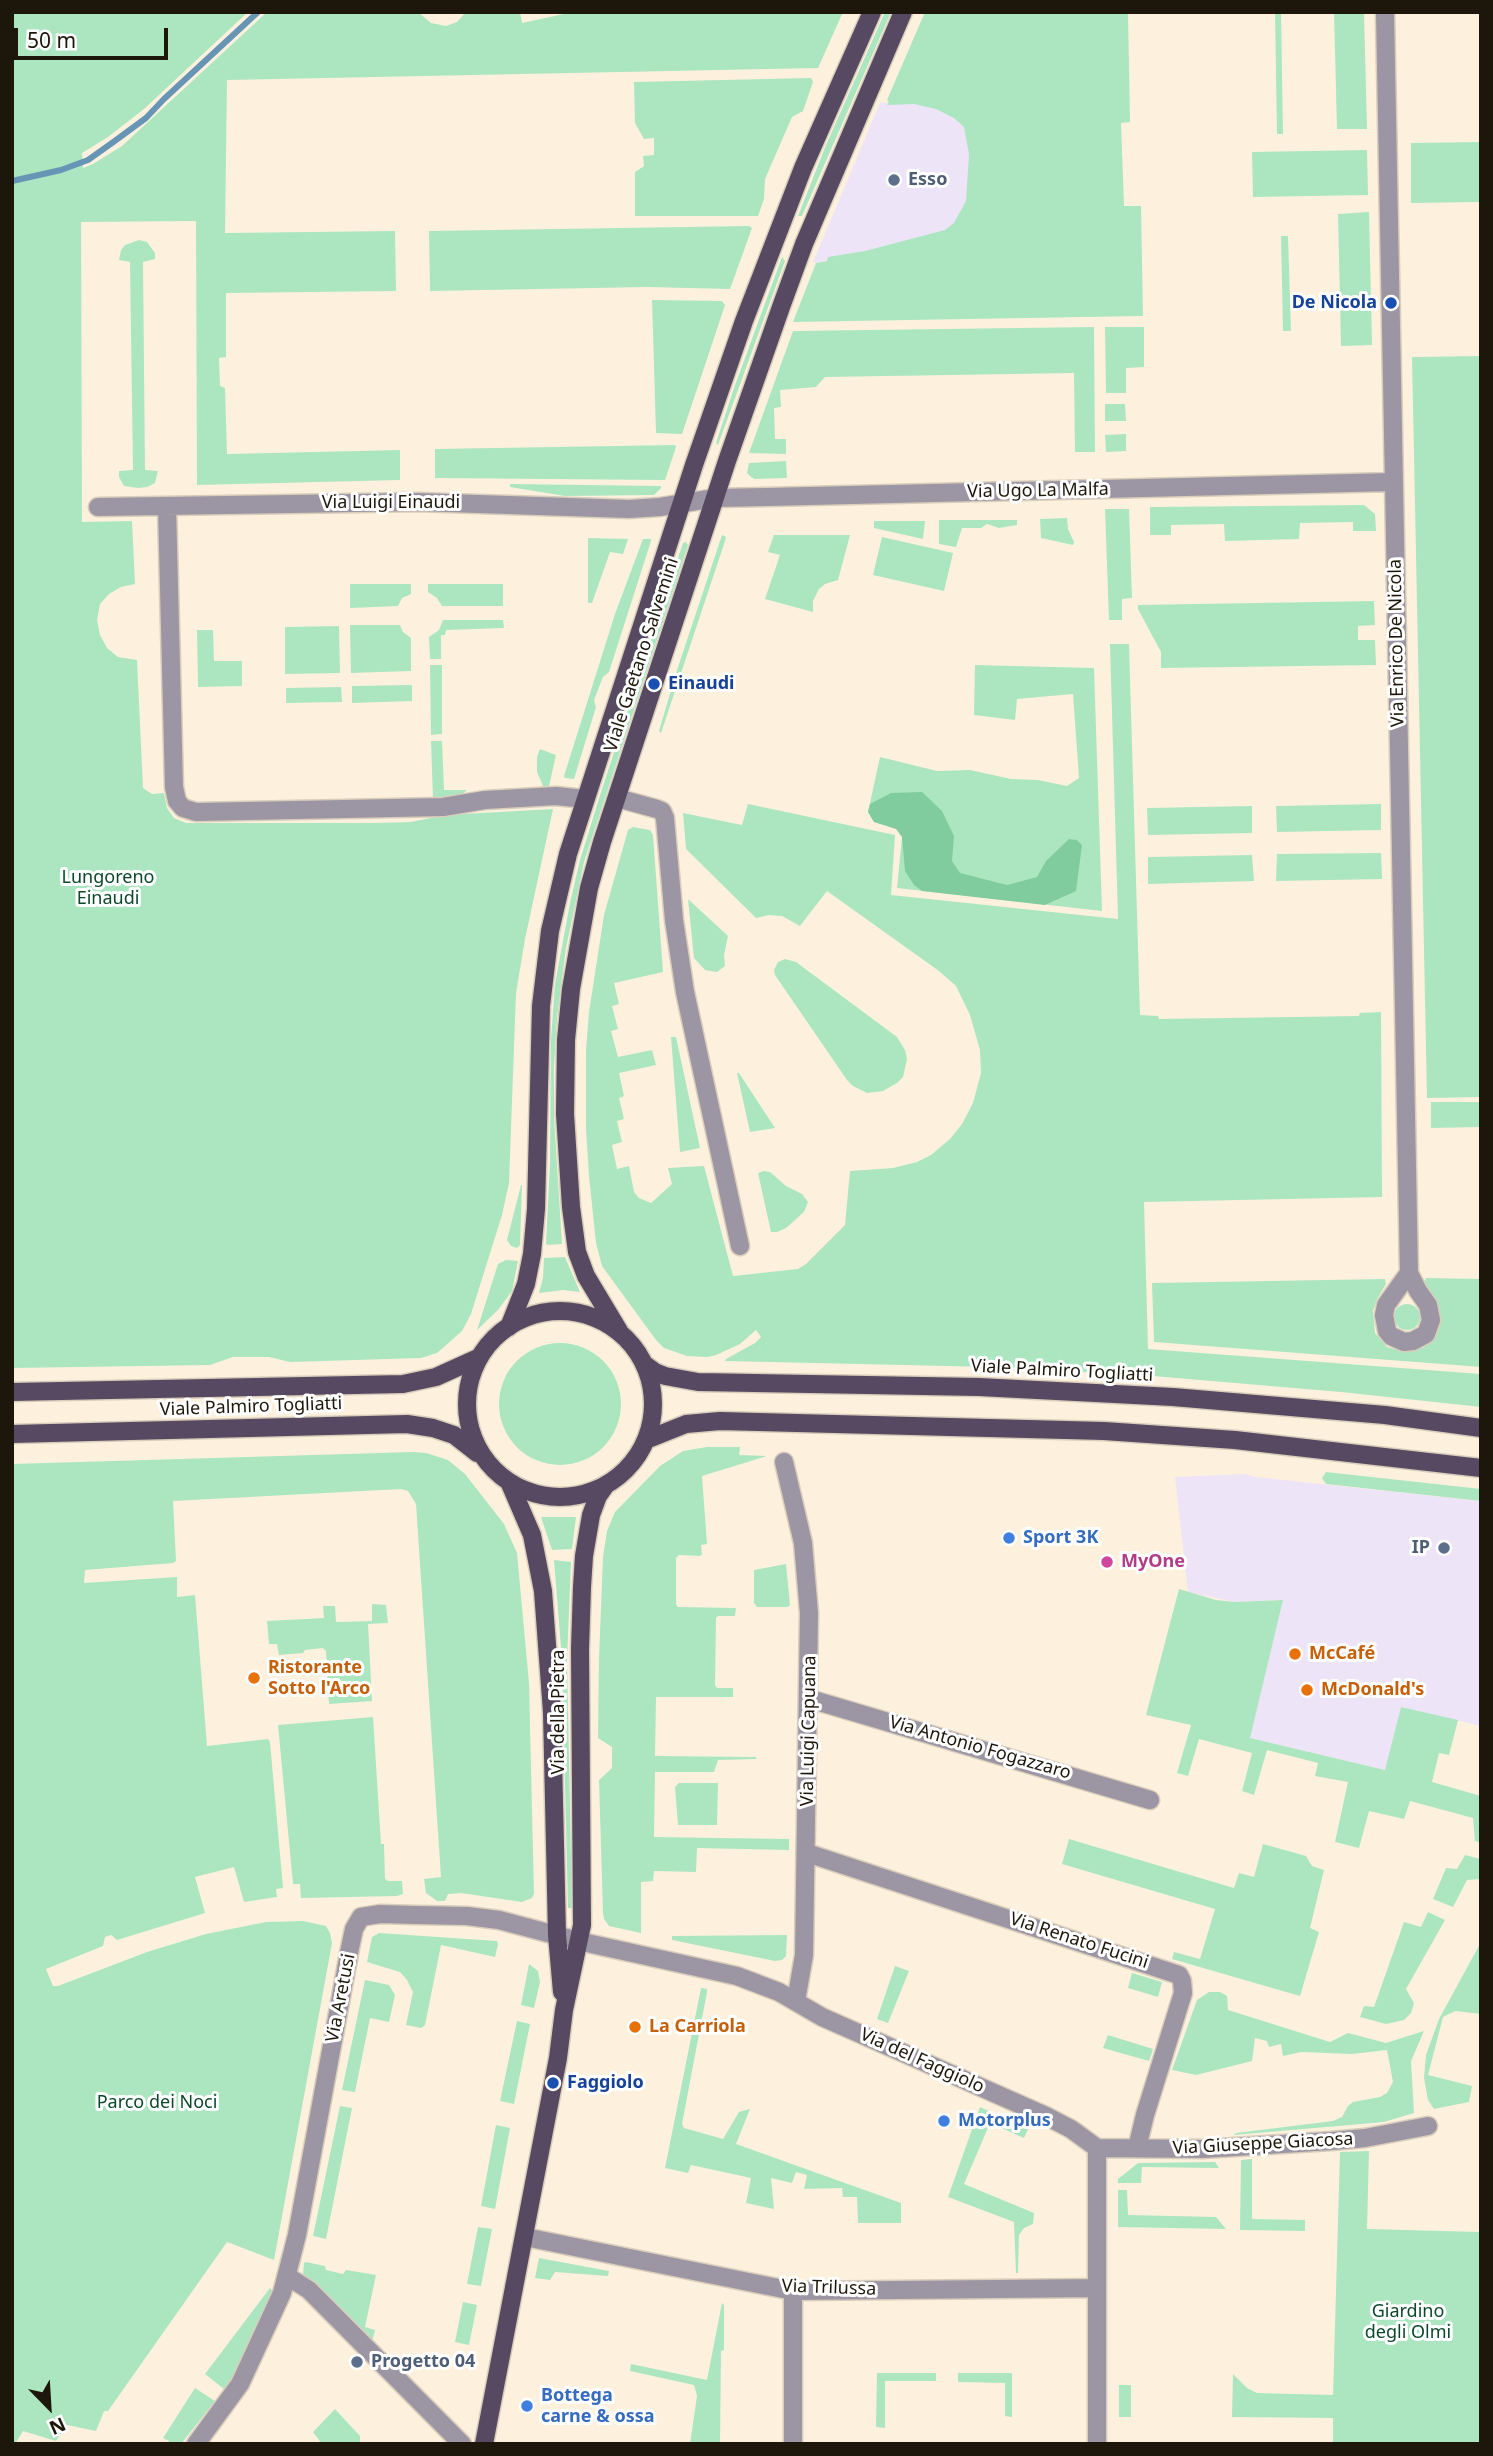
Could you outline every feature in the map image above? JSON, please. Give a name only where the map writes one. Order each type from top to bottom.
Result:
[{"type":"main road","name":"Viale Gaetano Salvemini","points":[[509,1327],[526,1284],[534,1235],[538,1052],[546,961],[559,887],[585,799],[744,321],[803,167],[872,12]]},
{"type":"main road","name":"Viale Gaetano Salvemini","points":[[619,1331],[586,1276],[578,1252],[571,1207],[565,1114],[566,1040],[571,989],[589,888],[715,498],[804,244],[903,12]]},
{"type":"main road","points":[[777,233],[804,244]]},
{"type":"main road","points":[[565,1311],[590,1316],[619,1331],[644,1364],[653,1397],[646,1440],[630,1465],[605,1486],[586,1494],[553,1497],[537,1495],[510,1484],[482,1458],[471,1434],[466,1408],[468,1382],[486,1346],[509,1327],[540,1312],[565,1311]]},
{"type":"main road","name":"Viale Palmiro Togliatti","points":[[12,1392],[402,1384],[436,1377],[478,1358]]},
{"type":"main road","name":"Viale Palmiro Togliatti","points":[[644,1364],[666,1376],[698,1382],[979,1387],[1173,1397],[1385,1415],[1481,1428]]},
{"type":"main road","points":[[646,1440],[686,1424],[731,1420],[1077,1430],[1235,1440],[1481,1468]]},
{"type":"main road","name":"Viale Palmiro Togliatti","points":[[12,1434],[407,1424],[454,1435],[482,1458]]},
{"type":"main road","name":"Via della Pietra","points":[[510,1484],[532,1535],[543,1591],[552,1712],[558,1935],[564,2010]]},
{"type":"main road","name":"Via della Pietra","points":[[484,2444],[558,2058],[564,2010],[583,1911],[580,1717],[582,1587],[591,1515],[605,1486]]},
{"type":"street","name":"Via Enrico De Nicola","points":[[1385,12],[1409,1273]]},
{"type":"street","name":"Via Ugo La Malfa","points":[[682,503],[715,498],[1394,482]]},
{"type":"street","name":"Via Luigi Einaudi","points":[[98,508],[466,502],[629,509],[682,503]]},
{"type":"street","points":[[167,506],[174,787],[177,801],[183,808],[196,812],[433,807],[545,796],[585,799]]},
{"type":"street","points":[[617,797],[662,811],[665,817],[674,920],[685,992],[740,1246]]},
{"type":"street","name":"Via Luigi Capuana","points":[[784,1462],[803,1543],[810,1613],[804,1955],[796,2001]]},
{"type":"street","name":"Via Antonio Fogazzaro","points":[[810,1699],[1150,1800]]},
{"type":"street","name":"Via Renato Fucini","points":[[807,1853],[1179,1975],[1183,1993],[1145,2115],[1138,2148]]},
{"type":"street","name":"Via Aretusi","points":[[199,2442],[244,2378],[287,2276],[350,1948],[354,1929],[361,1917],[380,1914],[467,1916],[499,1920],[558,1935]]},
{"type":"street","points":[[558,1935],[578,1941]]},
{"type":"street","name":"Via del Faggiolo","points":[[578,1941],[724,1972],[767,1986],[822,2017],[1059,2122],[1097,2148]]},
{"type":"street","name":"Via Giuseppe Giacosa","points":[[1097,2148],[1203,2149],[1350,2140],[1428,2126]]},
{"type":"street","points":[[1097,2148],[1097,2444]]},
{"type":"street","name":"Via Trilussa","points":[[524,2236],[793,2291],[1097,2288]]},
{"type":"street","points":[[287,2276],[309,2290],[462,2444]]},
{"type":"street","points":[[793,2291],[793,2444]]},
{"type":"shaded area","points":[[970,96],[984,226],[813,262],[880,103]]},
{"type":"shaded area","points":[[1245,1474],[1481,1501],[1481,1726],[1401,1707],[1386,1770],[1249,1738],[1283,1600],[1235,1602],[1188,1592],[1175,1477]]},
{"type":"green space","name":"Lungoreno Einaudi","points":[[12,12],[248,12],[144,109],[82,153],[83,168],[122,146],[267,12],[418,12],[431,23],[446,26],[457,22],[466,12],[520,12],[522,23],[573,12],[843,12],[818,68],[227,80],[225,233],[395,231],[396,291],[226,293],[226,357],[219,358],[220,386],[225,388],[227,454],[400,450],[400,480],[197,485],[196,221],[81,222],[82,522],[132,521],[135,584],[121,587],[109,594],[100,604],[97,620],[100,635],[107,648],[118,657],[137,660],[143,788],[152,794],[164,793],[167,808],[174,818],[186,823],[411,822],[445,815],[553,809],[516,993],[509,1183],[502,1215],[471,1314],[462,1331],[437,1353],[421,1358],[290,1362],[269,1357],[233,1357],[210,1365],[12,1368]]},
{"type":"green space","points":[[885,12],[891,12],[802,216],[798,216],[826,145]]},
{"type":"green space","points":[[925,12],[1128,12],[1130,122],[1121,123],[1124,206],[1141,206],[1143,316],[793,322],[816,263],[827,261],[828,257],[865,251],[945,230],[954,223],[966,201],[969,154],[964,127],[954,118],[936,109],[914,104],[887,105]]},
{"type":"green space","points":[[1275,12],[1281,12],[1283,134],[1277,134]]},
{"type":"green space","points":[[1334,12],[1364,12],[1367,129],[1337,129]]},
{"type":"green space","points":[[811,78],[813,82],[803,111],[792,117],[765,179],[764,199],[758,216],[635,216],[635,172],[644,166],[643,156],[654,155],[654,138],[644,139],[635,123],[634,82]]},
{"type":"green space","points":[[1481,142],[1481,202],[1411,203],[1411,143]]},
{"type":"green space","points":[[1367,150],[1368,195],[1253,197],[1252,152]]},
{"type":"green space","points":[[1369,212],[1372,345],[1341,346],[1338,214]]},
{"type":"green space","points":[[752,228],[730,289],[647,287],[430,291],[429,231]]},
{"type":"green space","points":[[1281,236],[1288,236],[1291,331],[1283,331]]},
{"type":"green space","points":[[139,240],[147,242],[155,253],[155,259],[143,262],[145,470],[158,471],[155,483],[138,488],[124,486],[119,477],[119,471],[133,470],[130,262],[119,260],[125,245]]},
{"type":"green space","points":[[782,257],[785,261],[718,445],[716,443],[734,388]]},
{"type":"green space","points":[[652,300],[722,301],[725,305],[682,434],[656,433]]},
{"type":"green space","points":[[1094,327],[1095,452],[1075,452],[1074,373],[825,377],[816,387],[780,390],[781,407],[774,408],[775,439],[786,439],[786,454],[749,453],[793,331]]},
{"type":"green space","points":[[1105,327],[1144,327],[1144,367],[1126,368],[1126,393],[1106,393]]},
{"type":"green space","points":[[1481,356],[1481,1097],[1427,1098],[1412,357]]},
{"type":"green space","points":[[1105,404],[1125,404],[1126,421],[1105,421]]},
{"type":"green space","points":[[1126,434],[1126,451],[1106,452],[1105,435]]},
{"type":"green space","points":[[675,445],[665,480],[435,478],[435,449]]},
{"type":"green space","points":[[786,461],[787,478],[755,479],[747,473],[749,463]]},
{"type":"green space","points":[[510,484],[661,488],[654,495],[565,496],[510,487]]},
{"type":"green space","points":[[1364,505],[1375,514],[1376,531],[1353,531],[1353,522],[1300,523],[1299,539],[1225,541],[1224,524],[1171,525],[1171,535],[1150,535],[1150,507]]},
{"type":"green space","points":[[1105,509],[1129,509],[1132,598],[1122,599],[1122,620],[1109,620]]},
{"type":"green space","points":[[1067,518],[1073,545],[1041,538],[1040,519]]},
{"type":"green space","points":[[939,520],[1017,520],[1017,525],[999,528],[987,524],[981,528],[962,528],[956,547],[939,544]]},
{"type":"green space","points":[[874,521],[925,521],[923,539],[874,528]]},
{"type":"green space","points":[[722,535],[726,537],[725,541],[661,733],[659,731],[677,670]]},
{"type":"green space","points":[[774,535],[850,535],[838,580],[819,589],[813,601],[813,612],[765,599],[780,555],[768,552]]},
{"type":"green space","points":[[882,537],[953,553],[944,591],[873,575]]},
{"type":"green space","points":[[588,538],[628,539],[623,554],[610,552],[592,603],[588,603]]},
{"type":"green space","points":[[643,539],[651,541],[609,672],[603,677],[594,700],[596,707],[574,779],[565,778],[615,614]]},
{"type":"green space","points":[[683,543],[688,545],[584,862],[566,948],[554,1067],[554,1118],[562,1244],[548,1245],[551,1039],[555,984],[570,903],[602,789]]},
{"type":"green space","points":[[350,584],[411,584],[411,594],[402,598],[398,606],[350,608]]},
{"type":"green space","points":[[428,584],[503,584],[503,606],[442,606],[437,598],[428,592]]},
{"type":"green space","points":[[1374,601],[1375,625],[1358,626],[1358,640],[1375,640],[1376,665],[1161,668],[1161,652],[1138,609],[1138,605]]},
{"type":"green space","points":[[443,620],[503,620],[504,628],[446,630],[445,635],[441,635],[441,659],[430,659],[429,637],[439,630]]},
{"type":"green space","points":[[350,625],[400,625],[403,632],[411,638],[411,671],[351,673]]},
{"type":"green space","points":[[339,626],[340,673],[285,674],[285,627]]},
{"type":"green space","points":[[197,630],[213,630],[214,661],[242,661],[242,686],[198,687]]},
{"type":"green space","points":[[1110,644],[1129,644],[1140,1015],[1158,1016],[1159,1019],[1359,1016],[1360,1013],[1381,1012],[1382,1197],[1144,1202],[1148,1349],[1481,1374],[1481,1407],[1141,1375],[991,1367],[725,1361],[761,1337],[756,1330],[740,1344],[716,1355],[687,1356],[664,1348],[656,1340],[602,1266],[596,1243],[589,1176],[586,1050],[604,915],[628,830],[633,827],[650,830],[653,835],[663,972],[614,983],[619,1004],[612,1006],[618,1029],[611,1031],[618,1057],[652,1050],[656,1065],[619,1073],[624,1096],[619,1098],[624,1119],[617,1121],[622,1142],[612,1145],[617,1169],[629,1166],[634,1192],[639,1198],[651,1203],[672,1184],[668,1168],[704,1166],[733,1276],[798,1269],[845,1225],[850,1171],[893,1168],[917,1162],[931,1155],[950,1139],[973,1103],[981,1073],[980,1050],[970,1015],[956,986],[827,891],[800,926],[782,916],[756,918],[686,849],[683,813],[742,825],[748,804],[895,835],[891,895],[1118,919]]},
{"type":"green space","points":[[430,665],[442,665],[442,734],[431,735]]},
{"type":"green space","points":[[975,665],[1094,668],[1102,911],[897,888],[902,837],[896,828],[874,822],[868,812],[880,757],[937,771],[970,770],[1011,779],[1038,780],[1067,786],[1079,778],[1073,694],[1017,699],[1015,720],[974,715]]},
{"type":"green space","points":[[412,685],[412,701],[352,703],[352,686]]},
{"type":"green space","points":[[341,687],[342,702],[286,703],[286,688]]},
{"type":"green space","points":[[431,741],[442,741],[444,790],[467,790],[459,797],[433,800]]},
{"type":"green space","points":[[540,749],[556,755],[549,786],[543,786],[537,772]]},
{"type":"green space","points":[[922,792],[942,811],[954,836],[952,861],[960,873],[1007,885],[1037,877],[1046,861],[1069,839],[1077,840],[1082,845],[1076,891],[1045,905],[922,891],[914,885],[905,871],[902,837],[896,829],[874,822],[868,812],[870,804],[891,793]]},
{"type":"green space","points":[[1381,804],[1381,830],[1277,832],[1276,806]]},
{"type":"green space","points":[[1252,806],[1252,833],[1148,835],[1147,808]]},
{"type":"green space","points":[[1381,853],[1382,879],[1276,881],[1277,854]]},
{"type":"green space","points":[[1252,855],[1254,881],[1148,884],[1148,857]]},
{"type":"green space","points":[[688,899],[728,936],[725,966],[717,972],[705,970],[694,958]]},
{"type":"green space","points":[[785,959],[796,962],[897,1037],[907,1059],[903,1077],[897,1083],[883,1091],[867,1093],[847,1080],[775,975],[778,962]]},
{"type":"green space","points":[[671,1037],[676,1037],[700,1148],[680,1152]]},
{"type":"green space","points":[[739,1073],[775,1128],[750,1132]]},
{"type":"green space","points":[[1431,1102],[1481,1102],[1481,1127],[1431,1128]]},
{"type":"green space","points":[[770,1172],[786,1186],[802,1194],[808,1202],[804,1212],[786,1228],[777,1232],[771,1232],[758,1173]]},
{"type":"green space","points":[[521,1185],[520,1245],[517,1248],[511,1246],[507,1240]]},
{"type":"green space","points":[[565,1257],[580,1292],[563,1290],[539,1293],[544,1258]]},
{"type":"green space","points":[[506,1260],[518,1261],[512,1291],[498,1310],[477,1330],[498,1264]]},
{"type":"green space","points":[[1426,1278],[1481,1279],[1481,1367],[1154,1342],[1152,1283],[1385,1279],[1386,1284],[1373,1311],[1375,1333],[1387,1347],[1399,1350],[1423,1348],[1439,1329],[1440,1314],[1436,1301],[1424,1283]]},
{"type":"green space","points":[[1407,1304],[1416,1308],[1420,1317],[1416,1326],[1407,1330],[1398,1326],[1394,1317],[1398,1308]]},
{"type":"green space","points":[[560,1343],[583,1348],[603,1361],[616,1381],[621,1404],[616,1427],[603,1447],[583,1460],[560,1465],[537,1460],[517,1447],[504,1427],[499,1404],[504,1381],[517,1361],[537,1348]]},
{"type":"green space","points":[[707,1447],[740,1447],[739,1455],[767,1456],[702,1476],[707,1544],[701,1545],[700,1556],[679,1555],[676,1558],[678,1607],[736,1608],[735,1616],[716,1618],[715,1685],[717,1688],[733,1688],[733,1697],[656,1697],[655,1756],[756,1759],[718,1760],[714,1772],[655,1772],[654,1837],[789,1839],[789,1850],[697,1848],[696,1872],[654,1871],[653,1881],[641,1882],[641,1933],[609,1926],[603,1913],[599,1780],[612,1768],[612,1747],[598,1738],[603,1557],[607,1531],[615,1512],[660,1466],[683,1451]]},
{"type":"green space","name":"Parco dei Noci","points":[[414,1452],[448,1460],[465,1474],[504,1524],[517,1553],[529,1683],[534,1894],[532,1898],[522,1902],[461,1893],[448,1894],[445,1901],[437,1901],[426,1893],[424,1879],[441,1877],[416,1504],[408,1491],[401,1489],[173,1501],[176,1561],[85,1570],[84,1583],[177,1577],[177,1597],[195,1595],[207,1746],[268,1739],[270,1742],[283,1888],[276,1889],[277,1897],[244,1902],[234,1867],[195,1877],[205,1913],[117,1940],[111,1935],[105,1937],[103,1946],[46,1969],[53,1986],[206,1934],[266,1922],[303,1921],[326,1926],[332,1943],[274,2260],[227,2242],[108,2411],[104,2411],[96,2431],[67,2425],[56,2441],[23,2431],[15,2444],[12,2444],[12,1464]]},
{"type":"green space","points":[[1326,1472],[1481,1489],[1481,1501],[1326,1484],[1322,1478]]},
{"type":"green space","points":[[541,1517],[576,1517],[572,1549],[552,1550]]},
{"type":"green space","points":[[554,1560],[571,1562],[567,1660],[572,1908],[568,1908],[562,1660]]},
{"type":"green space","points":[[786,1564],[790,1605],[757,1607],[754,1603],[754,1570]]},
{"type":"green space","points":[[1179,1589],[1216,1600],[1283,1600],[1250,1738],[1385,1770],[1401,1707],[1458,1720],[1449,1755],[1439,1753],[1432,1782],[1481,1796],[1481,1843],[1475,1841],[1473,1818],[1410,1801],[1404,1819],[1369,1811],[1359,1848],[1335,1842],[1348,1782],[1315,1776],[1318,1763],[1267,1750],[1254,1795],[1242,1791],[1252,1753],[1199,1739],[1188,1776],[1177,1773],[1191,1725],[1146,1715]]},
{"type":"green space","points":[[372,1604],[386,1605],[388,1623],[368,1624],[372,1701],[329,1704],[326,1651],[323,1648],[279,1655],[277,1644],[269,1644],[267,1621],[324,1618],[323,1606],[335,1606],[336,1622],[372,1621]]},
{"type":"green space","points":[[373,1717],[385,1879],[402,1881],[403,1894],[301,1898],[300,1884],[293,1884],[278,1725]]},
{"type":"green space","points":[[679,1783],[718,1783],[717,1825],[678,1825],[675,1787]]},
{"type":"green space","points":[[1069,1839],[1234,1888],[1239,1873],[1254,1877],[1263,1844],[1306,1856],[1312,1866],[1324,1870],[1310,1928],[1319,1932],[1300,1996],[1172,1959],[1174,1952],[1200,1959],[1215,1909],[1062,1864]]},
{"type":"green space","points":[[1465,1855],[1481,1859],[1481,1879],[1467,1880],[1453,1907],[1433,1899],[1446,1868],[1457,1869]]},
{"type":"green space","points":[[1428,1912],[1445,1920],[1406,1989],[1414,2003],[1411,2013],[1404,2020],[1386,2024],[1360,2017],[1364,2006],[1374,2007],[1404,1922],[1421,1927]]},
{"type":"green space","points":[[379,1933],[497,1941],[498,1944],[495,1957],[441,1945],[425,2025],[421,2028],[406,2025],[413,1992],[407,1980],[400,1972],[367,1962],[372,1937]]},
{"type":"green space","points":[[787,1935],[786,1956],[775,1961],[672,1940],[672,1936]]},
{"type":"green space","points":[[1481,1942],[1481,2014],[1455,2011],[1443,2017],[1428,2075],[1472,2086],[1469,2102],[1434,2109],[1428,2100],[1424,2078],[1426,2055],[1439,2019]]},
{"type":"green space","points":[[529,1964],[538,1971],[540,1982],[534,2008],[521,2005]]},
{"type":"green space","points":[[895,1966],[909,1971],[888,2023],[877,2019]]},
{"type":"green space","points":[[1132,1973],[1162,1982],[1158,1997],[1128,1988]]},
{"type":"green space","points":[[365,1980],[389,1985],[395,1995],[389,2022],[370,2018],[355,2092],[342,2090]]},
{"type":"green space","points":[[701,1988],[707,1989],[707,1992],[682,2124],[684,2128],[723,2139],[739,2112],[750,2109],[736,2144],[901,2203],[901,2223],[858,2223],[857,2197],[843,2197],[842,2188],[804,2189],[807,2175],[796,2172],[792,2183],[771,2178],[774,2209],[746,2203],[751,2178],[691,2165],[688,2173],[665,2168]]},
{"type":"green space","points":[[1209,1992],[1220,1992],[1227,1996],[1228,2010],[1330,2042],[1348,2033],[1386,2043],[1424,2031],[1411,2061],[1414,2113],[1384,2122],[1234,2135],[1333,2121],[1342,2117],[1353,2102],[1387,2093],[1393,2082],[1387,2050],[1352,2054],[1301,2052],[1283,2056],[1281,2044],[1269,2047],[1267,2041],[1255,2038],[1252,2061],[1196,2075],[1172,2070],[1197,2000]]},
{"type":"green space","points":[[517,2021],[530,2024],[514,2104],[500,2101]]},
{"type":"green space","points":[[1108,2035],[1153,2049],[1149,2061],[1103,2048]]},
{"type":"green space","points":[[340,2106],[352,2108],[326,2239],[313,2236]]},
{"type":"green space","points":[[980,2107],[1028,2129],[1024,2138],[990,2123],[964,2184],[1034,2213],[1033,2224],[1024,2228],[1019,2235],[1018,2273],[1014,2222],[948,2197]]},
{"type":"green space","points":[[496,2125],[510,2128],[495,2209],[481,2206]]},
{"type":"green space","name":"Giardino degli Olmi","points":[[1369,2151],[1367,2229],[1481,2232],[1481,2444],[1333,2444],[1333,2418],[1232,2417],[1233,2374],[1247,2388],[1257,2393],[1333,2395],[1340,2152]]},
{"type":"green space","points":[[1252,2159],[1252,2219],[1305,2220],[1305,2231],[1240,2230],[1241,2160]]},
{"type":"green space","points":[[1215,2162],[1219,2168],[1142,2167],[1141,2183],[1118,2183],[1118,2179],[1138,2163]]},
{"type":"green space","points":[[1118,2190],[1127,2190],[1128,2215],[1216,2217],[1226,2229],[1118,2227]]},
{"type":"green space","points":[[478,2227],[492,2229],[481,2286],[467,2284]]},
{"type":"green space","points":[[539,2258],[609,2271],[608,2276],[555,2272],[550,2280],[535,2278]]},
{"type":"green space","points":[[306,2262],[343,2274],[346,2270],[376,2275],[365,2327],[375,2330],[372,2342],[370,2343],[303,2274]]},
{"type":"green space","points":[[270,2288],[273,2291],[232,2380],[224,2389],[205,2374]]},
{"type":"green space","points":[[463,2302],[477,2305],[469,2345],[455,2342]]},
{"type":"green space","points":[[722,2303],[724,2350],[721,2351],[720,2444],[690,2444],[697,2396],[694,2385],[630,2371],[631,2364],[707,2380]]},
{"type":"green space","points":[[877,2373],[936,2373],[936,2381],[885,2381],[885,2428],[876,2427]]},
{"type":"green space","points":[[958,2373],[1012,2373],[1012,2417],[1005,2416],[1005,2383],[958,2382]]},
{"type":"green space","points":[[1119,2385],[1131,2385],[1131,2417],[1119,2417]]},
{"type":"green space","points":[[195,2388],[215,2401],[181,2444],[168,2444],[169,2441],[163,2438]]},
{"type":"green space","points":[[335,2409],[360,2436],[360,2444],[322,2444],[313,2432]]},
{"type":"waterway","points":[[12,181],[61,170],[88,160],[146,118],[258,12]]},
{"type":"place","name":"Esso","points":[[894,180]]},
{"type":"place","name":"De Nicola","points":[[1391,303]]},
{"type":"place","name":"Einaudi","points":[[654,684]]},
{"type":"place","name":"Sport 3K","points":[[1009,1538]]},
{"type":"place","name":"IP","points":[[1444,1548]]},
{"type":"place","name":"MyOne","points":[[1107,1562]]},
{"type":"place","name":"McCafé","points":[[1295,1654]]},
{"type":"place","name":"Ristorante Sotto l'Arco","points":[[254,1678]]},
{"type":"place","name":"McDonald's","points":[[1307,1690]]},
{"type":"place","name":"La Carriola","points":[[635,2027]]},
{"type":"place","name":"Faggiolo","points":[[553,2083]]},
{"type":"place","name":"Motorplus","points":[[944,2121]]},
{"type":"place","name":"Progetto 04","points":[[357,2362]]},
{"type":"place","name":"Bottega carne & ossa","points":[[527,2406]]}]
